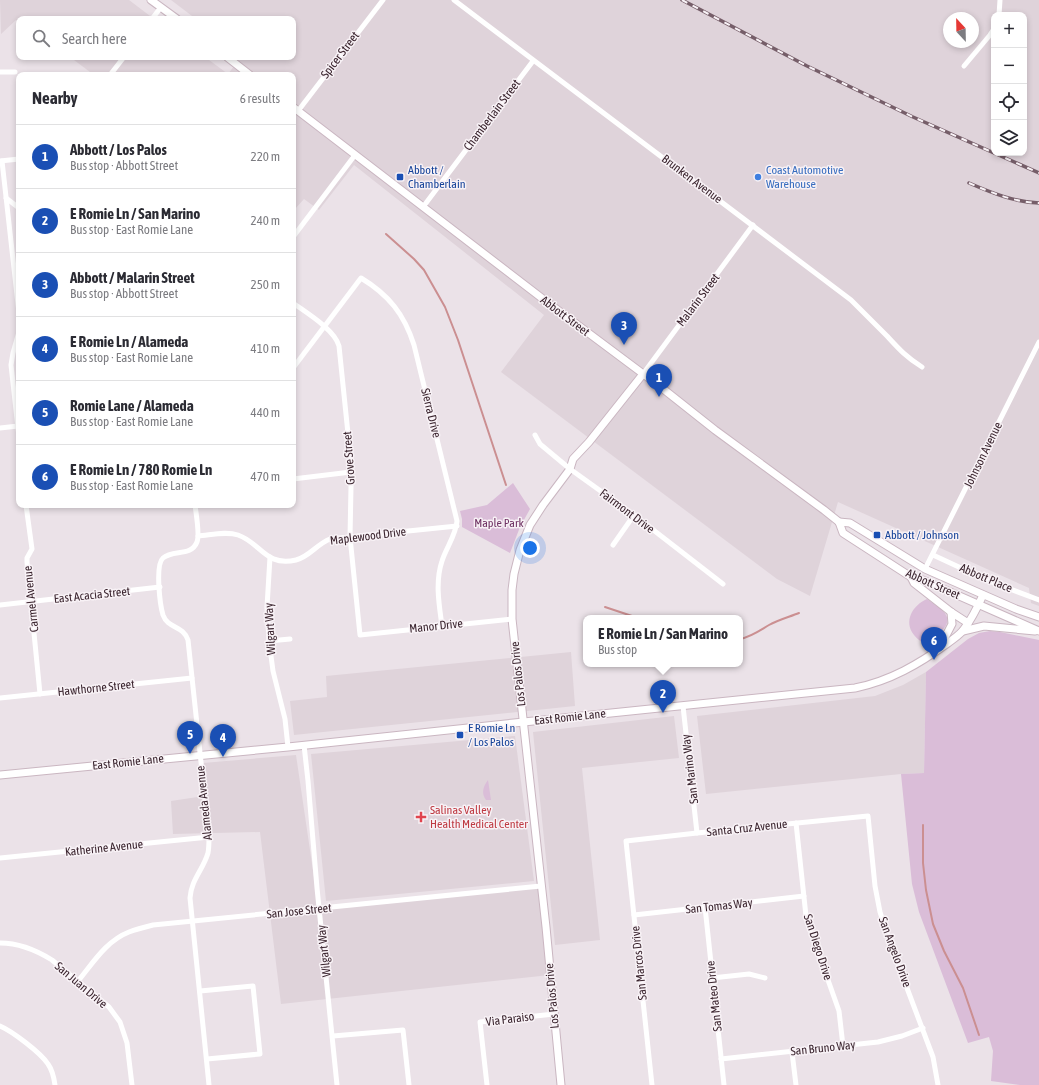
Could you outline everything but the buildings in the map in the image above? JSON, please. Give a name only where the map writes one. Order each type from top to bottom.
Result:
[{"type":"main road","points":[[151,0],[172,16]]},
{"type":"main road","points":[[230,60],[246,72]]},
{"type":"main road","name":"Abbott Street","points":[[296,109],[423,208],[838,522],[843,533],[911,577],[923,580],[1039,631]]},
{"type":"main road","name":"Los Palos Drive","points":[[561,1085],[546,927],[512,619],[511,602],[513,582],[517,559],[522,543],[535,516],[570,469],[573,459],[589,442],[643,374]]},
{"type":"main road","name":"Abbott Street","points":[[838,522],[850,523],[926,569],[1016,609],[1039,617]]},
{"type":"main road","points":[[911,577],[914,583],[951,612],[968,623]]},
{"type":"main road","name":"East Romie Lane","points":[[0,775],[288,747],[840,690],[865,686],[877,683],[898,674],[938,650],[964,631],[984,595]]},
{"type":"main road","points":[[938,650],[952,624],[951,612]]},
{"type":"main road","points":[[964,631],[984,626],[1039,631]]},
{"type":"street","name":"Spicer Street","points":[[296,109],[383,0]]},
{"type":"street","name":"Brunken Avenue","points":[[454,0],[852,300],[900,351],[922,367]]},
{"type":"street","points":[[999,12],[1000,0]]},
{"type":"street","points":[[154,16],[161,7]]},
{"type":"street","points":[[964,66],[991,34]]},
{"type":"street","points":[[112,72],[122,60]]},
{"type":"street","name":"Chamberlain Street","points":[[423,208],[533,61]]},
{"type":"street","points":[[0,72],[15,72]]},
{"type":"street","points":[[296,233],[355,155]]},
{"type":"street","points":[[16,159],[1,161],[16,286]]},
{"type":"street","points":[[6,198],[16,206]]},
{"type":"street","name":"Malarin Street","points":[[643,374],[753,226]]},
{"type":"street","name":"Sierra Drive","points":[[325,327],[362,278],[391,302],[403,318],[414,345],[456,515],[457,526]]},
{"type":"street","name":"Grove Street","points":[[296,305],[325,327],[335,338],[339,346],[351,472],[350,537],[360,635]]},
{"type":"street","points":[[296,364],[325,327]]},
{"type":"street","points":[[16,342],[11,366],[16,409]]},
{"type":"street","name":"Johnson Avenue","points":[[926,569],[1039,342]]},
{"type":"street","points":[[0,428],[16,426]]},
{"type":"street","name":"Fairmont Drive","points":[[534,435],[540,444],[570,469],[634,515],[723,584]]},
{"type":"street","points":[[296,479],[351,472]]},
{"type":"street","name":"Carmel Avenue","points":[[26,508],[32,549],[27,560],[40,694]]},
{"type":"street","points":[[195,508],[198,536],[224,533],[242,536],[251,541],[270,558]]},
{"type":"street","points":[[613,545],[634,515]]},
{"type":"street","points":[[442,626],[438,587],[440,567],[457,526]]},
{"type":"street","name":"Maplewood Drive","points":[[270,558],[282,561],[295,560],[306,556],[325,541],[336,538],[457,526]]},
{"type":"street","name":"Alameda Avenue","points":[[198,536],[198,541],[186,552],[169,554],[161,560],[158,570],[162,613],[169,624],[183,631],[187,638],[209,837],[206,857],[190,891],[209,1085]]},
{"type":"street","name":"Abbott Place","points":[[933,555],[989,581],[1039,600]]},
{"type":"street","name":"Wilgart Way","points":[[270,558],[267,607],[269,641],[273,671],[286,726],[288,747]]},
{"type":"street","name":"East Acacia Street","points":[[0,605],[160,587]]},
{"type":"street","name":"Manor Drive","points":[[360,635],[512,619]]},
{"type":"street","points":[[269,641],[290,639]]},
{"type":"street","name":"Hawthorne Street","points":[[0,698],[192,678]]},
{"type":"street","name":"San Marino Way","points":[[683,706],[697,833]]},
{"type":"street","name":"Wilgart Way","points":[[304,745],[337,1085]]},
{"type":"street","name":"Santa Cruz Avenue","points":[[626,841],[868,816]]},
{"type":"street","name":"San Angelo Drive","points":[[868,816],[875,886],[880,912],[890,943],[923,1028],[935,1066],[938,1085]]},
{"type":"street","name":"San Diego Drive","points":[[796,823],[806,916],[839,1011],[843,1046]]},
{"type":"street","name":"Katherine Avenue","points":[[0,858],[209,837]]},
{"type":"street","name":"San Marcos Drive","points":[[626,841],[652,1085]]},
{"type":"street","name":"San Jose Street","points":[[78,981],[101,952],[118,938],[129,932],[153,925],[541,886]]},
{"type":"street","name":"San Tomas Way","points":[[634,915],[804,896]]},
{"type":"street","name":"San Mateo Drive","points":[[705,907],[724,1085]]},
{"type":"street","name":"San Juan Drive","points":[[0,943],[14,944],[32,949],[52,960],[108,1007],[120,1022],[127,1043],[132,1085]]},
{"type":"street","points":[[712,978],[749,974],[765,978]]},
{"type":"street","points":[[200,991],[253,986],[260,1054],[207,1059]]},
{"type":"street","name":"Via Paraiso","points":[[487,1085],[480,1022],[554,1014]]},
{"type":"street","points":[[0,1026],[12,1032],[45,1059],[52,1070],[55,1085]]},
{"type":"street","name":"San Bruno Way","points":[[721,1059],[865,1044],[891,1039],[923,1028]]},
{"type":"street","points":[[333,1036],[403,1030],[409,1085]]},
{"type":"street","points":[[792,1052],[796,1085]]},
{"type":"shaded area","points":[[0,0],[129,0],[150,16],[16,16],[16,20],[1,34]]},
{"type":"shaded area","points":[[171,0],[1039,0],[1039,606],[1031,603],[1029,588],[838,502],[810,596],[777,579],[501,372],[544,315],[354,165],[319,210],[304,199],[296,208],[296,72],[230,72],[239,60],[296,60],[296,16],[192,16]]},
{"type":"shaded area","points":[[74,60],[209,60],[225,72],[90,72]]},
{"type":"shaded area","points":[[571,652],[575,706],[294,735],[290,701],[327,697],[326,676]]},
{"type":"shaded area","points":[[926,672],[924,773],[901,774],[706,794],[697,716],[875,696],[903,685]]},
{"type":"shaded area","points":[[674,716],[679,758],[582,768],[600,940],[555,945],[533,732]]},
{"type":"shaded area","name":"Salinas Valley Health Medical Center","points":[[515,736],[534,881],[326,901],[311,754]]},
{"type":"shaded area","points":[[296,755],[319,909],[541,886],[550,975],[281,1004],[260,832],[173,834],[171,801],[204,796],[203,763]]},
{"type":"green space","name":"Maple Park","points":[[513,483],[530,509],[520,527],[510,553],[462,527],[460,511],[487,505]]},
{"type":"green space","points":[[927,599],[943,611],[947,616],[947,621],[946,626],[938,634],[924,644],[915,636],[909,624],[911,614],[914,609]]},
{"type":"green space","points":[[990,631],[1039,640],[1039,1085],[1020,1085],[991,1081],[993,1051],[989,1037],[968,1043],[919,912],[912,884],[901,774],[924,773],[926,672],[968,639],[979,633]]},
{"type":"green space","points":[[488,780],[491,800],[486,800],[483,792]]},
{"type":"waterway","points":[[386,234],[424,270],[445,307],[458,340],[506,485]]},
{"type":"waterway","points":[[605,607],[629,615]]},
{"type":"waterway","points":[[743,638],[769,625],[799,613]]},
{"type":"waterway","points":[[923,825],[923,863],[926,890],[933,924],[944,951],[963,988],[979,1035]]},
{"type":"railway","points":[[682,0],[807,66],[913,117],[1039,173]]},
{"type":"railway","points":[[969,183],[1012,199],[1039,203]]},
{"type":"place","name":"Abbott / Chamberlain","points":[[400,177]]},
{"type":"place","name":"Coast Automotive Warehouse","points":[[758,177]]},
{"type":"place","name":"Abbott / Malarin Street","points":[[624,345]]},
{"type":"place","name":"Abbott / Los Palos","points":[[659,397]]},
{"type":"place","name":"Abbott / Johnson","points":[[877,535]]},
{"type":"place","name":"E Romie Ln / 780 Romie Ln","points":[[934,660]]},
{"type":"place","name":"E Romie Ln / San Marino","points":[[663,713]]},
{"type":"place","name":"E Romie Ln / Los Palos","points":[[460,735]]},
{"type":"place","name":"Romie Lane / Alameda","points":[[190,754]]},
{"type":"place","name":"E Romie Ln / Alameda","points":[[223,757]]},
{"type":"place","name":"Salinas Valley Health Medical Center","points":[[421,817]]}]
